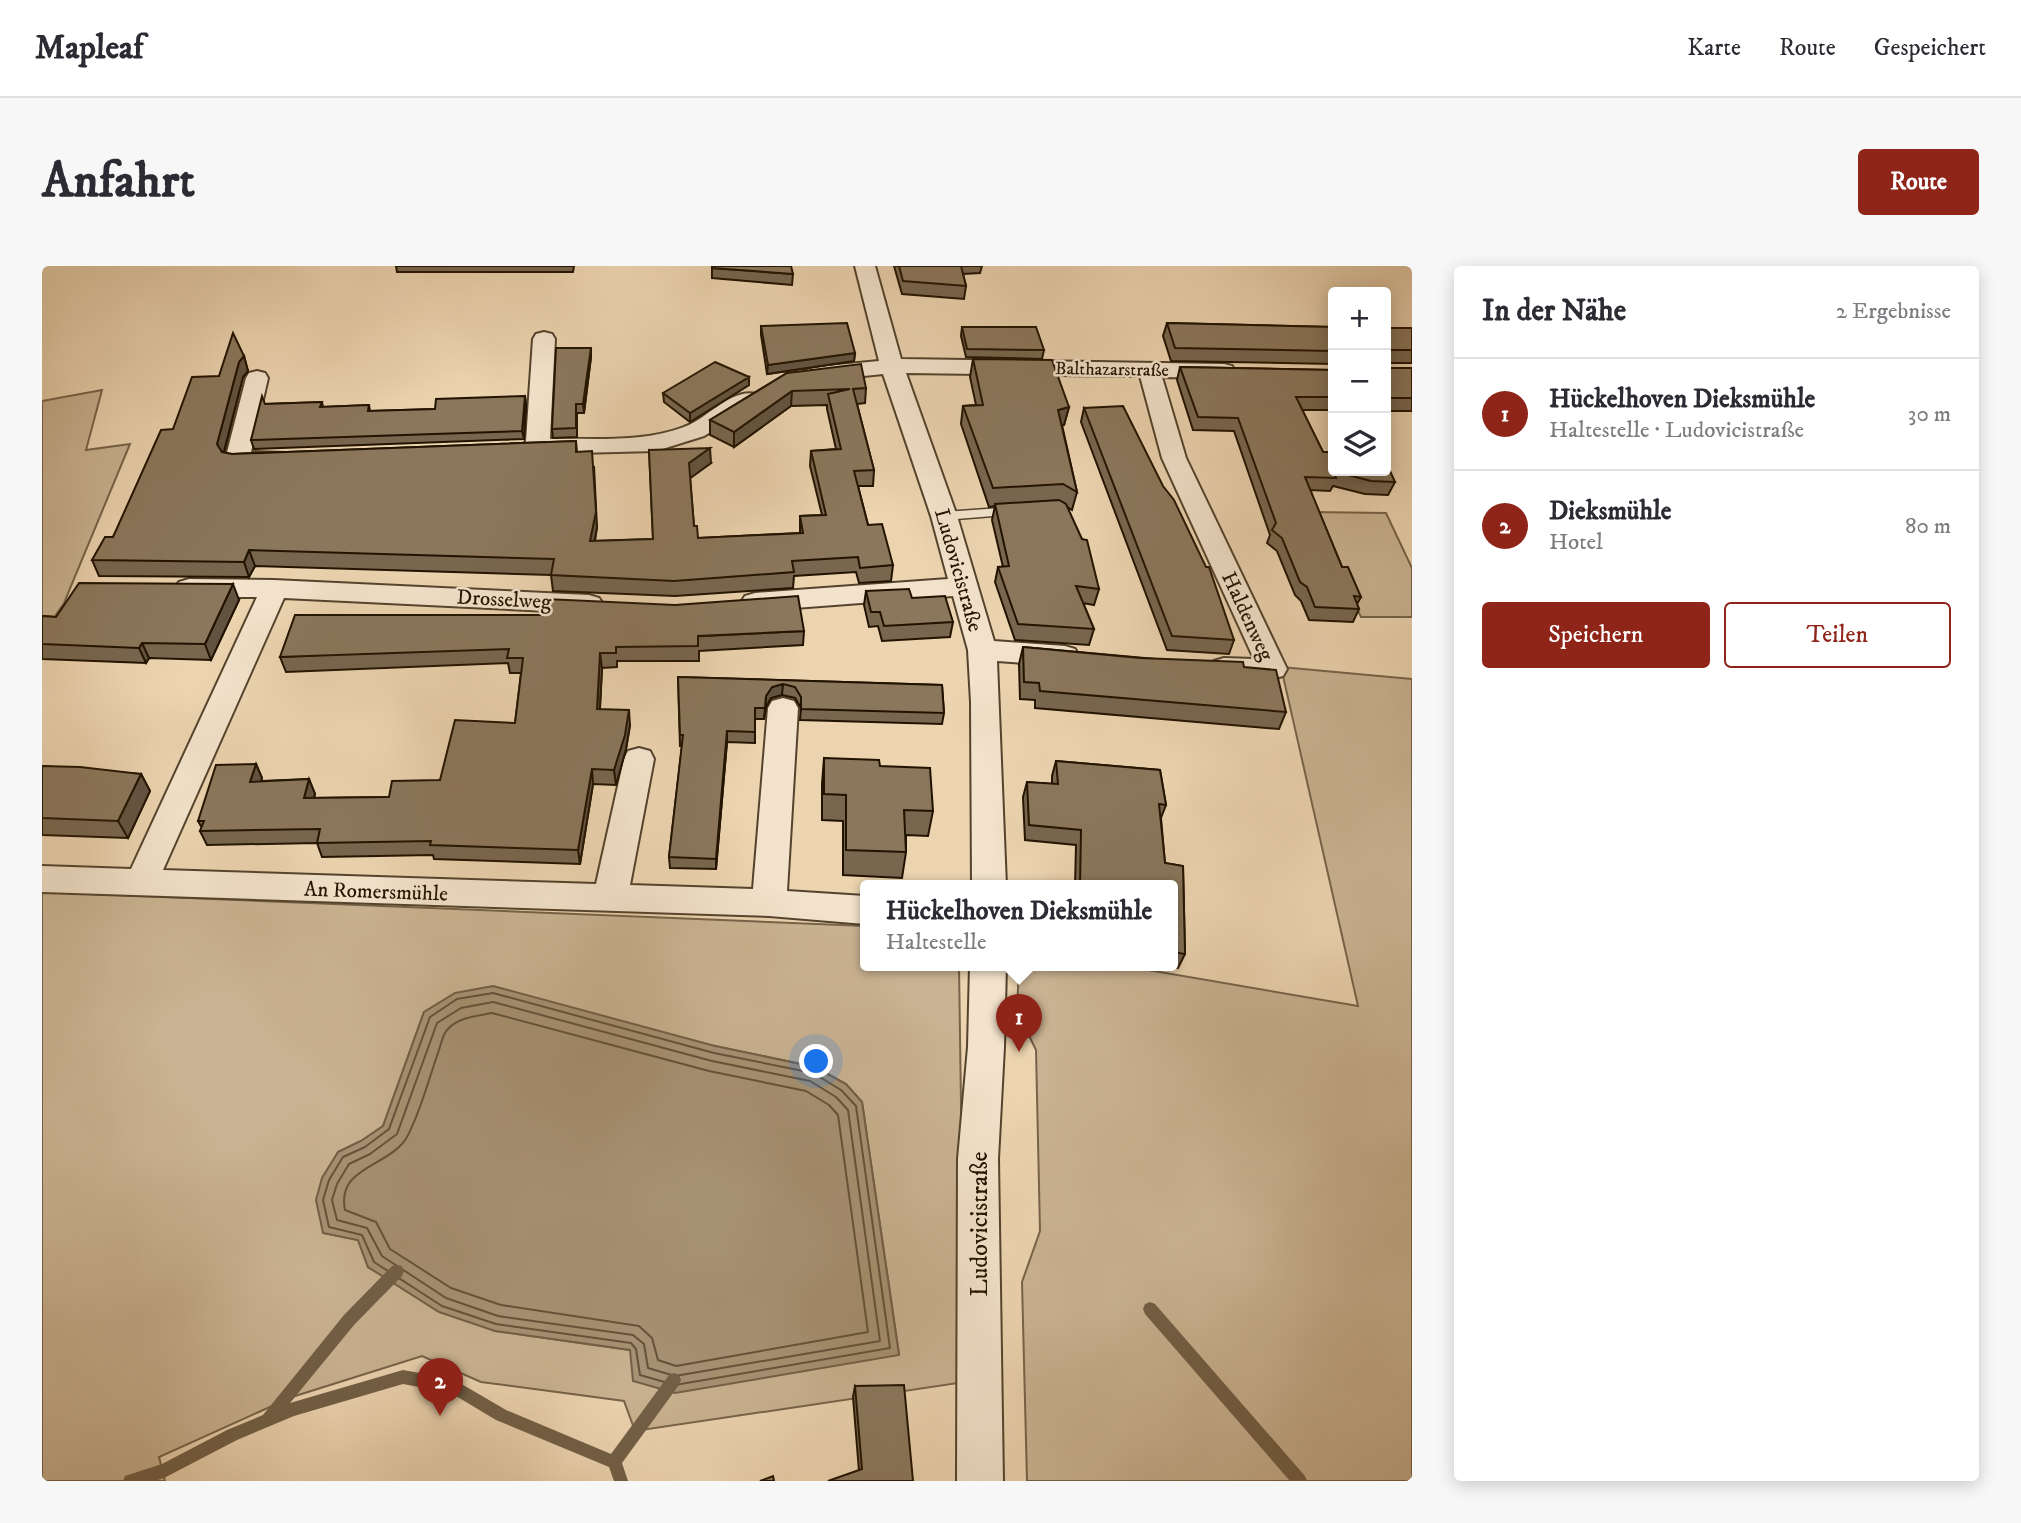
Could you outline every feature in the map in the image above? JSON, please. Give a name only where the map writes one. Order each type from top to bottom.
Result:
[{"type":"street","name":"Ludovicistraße","points":[[865,266],[892,366],[944,516],[982,650],[986,702],[989,880]]},
{"type":"street","points":[[538,447],[544,339]]},
{"type":"street","name":"Balthazarstraße","points":[[792,377],[892,366],[1243,371]]},
{"type":"street","name":"Haldenweg","points":[[1149,369],[1174,458],[1273,669],[1194,666]]},
{"type":"street","points":[[257,378],[237,460],[305,457]]},
{"type":"street","points":[[511,448],[656,444],[696,431],[769,385]]},
{"type":"street","points":[[730,604],[965,586]]},
{"type":"street","name":"Drosselweg","points":[[165,587],[274,589],[620,605]]},
{"type":"street","points":[[141,883],[274,589]]},
{"type":"street","points":[[982,650],[1088,658]]},
{"type":"street","points":[[769,903],[783,708]]},
{"type":"street","points":[[610,899],[639,759]]},
{"type":"street","name":"An Romersmühle","points":[[42,879],[769,903],[860,910]]},
{"type":"street","name":"Ludovicistraße","points":[[980,1481],[978,1159],[988,971]]},
{"type":"lane","points":[[944,516],[1024,510]]},
{"type":"shaded area","points":[[102,390],[86,450],[130,444],[64,603],[42,635],[42,401]]},
{"type":"shaded area","points":[[1310,512],[1386,513],[1412,568],[1412,617],[1361,617]]},
{"type":"shaded area","points":[[1281,667],[1412,679],[1412,1481],[1027,1481],[1022,1282],[1040,1231],[1036,1050],[1017,1011],[1019,971],[1154,971],[1358,1006]]},
{"type":"shaded area","points":[[42,892],[860,926],[860,971],[959,971],[965,1382],[635,1431],[624,1401],[481,1382],[422,1356],[292,1397],[159,1457],[165,1481],[42,1481]],"holes":[[[424,1012],[715,1046],[815,1067],[846,1084],[862,1102],[899,1354],[630,1350],[495,1331],[398,1285],[368,1267],[358,1240],[323,1233],[338,1152],[383,1126]]]},
{"type":"water","points":[[493,986],[715,1046],[815,1067],[846,1084],[862,1102],[899,1355],[675,1393],[633,1381],[630,1350],[495,1331],[439,1312],[368,1267],[358,1240],[323,1233],[316,1200],[322,1178],[338,1152],[383,1126],[424,1012],[455,993]]},
{"type":"building","points":[[791,266],[793,274],[712,268]]},
{"type":"building","points":[[899,266],[961,266],[966,286],[903,281]]},
{"type":"building","points":[[847,323],[855,353],[768,365],[761,326]]},
{"type":"building","points":[[1167,323],[1328,327],[1328,351],[1175,348]]},
{"type":"building","points":[[962,327],[1036,327],[1044,350],[967,349]]},
{"type":"building","points":[[1391,328],[1412,328],[1412,350],[1391,350]]},
{"type":"building","points":[[233,333],[244,356],[239,362],[217,444],[222,452],[232,454],[576,441],[576,452],[592,451],[596,512],[590,541],[653,539],[649,450],[710,448],[689,463],[694,526],[697,526],[698,538],[803,533],[800,516],[826,515],[811,451],[841,449],[828,394],[850,389],[792,391],[734,432],[710,420],[787,373],[861,364],[866,388],[853,389],[874,470],[854,471],[868,525],[882,524],[893,565],[860,568],[858,557],[792,561],[794,572],[674,581],[551,575],[554,559],[249,550],[244,562],[92,560],[105,537],[113,537],[161,430],[173,429],[192,377],[219,376]]},
{"type":"building","points":[[556,348],[591,348],[583,404],[576,404],[576,428],[552,429]]},
{"type":"building","points":[[973,359],[1052,360],[1069,407],[1058,410],[1077,492],[1063,484],[993,488],[963,406],[983,405]]},
{"type":"building","points":[[715,362],[749,377],[690,413],[663,393]]},
{"type":"building","points":[[1180,367],[1328,370],[1328,397],[1296,397],[1323,452],[1328,452],[1328,476],[1336,478],[1305,477],[1342,567],[1348,567],[1361,597],[1354,596],[1359,609],[1315,607],[1307,587],[1300,582],[1282,538],[1272,530],[1276,523],[1238,418],[1198,417]]},
{"type":"building","points":[[1391,368],[1412,368],[1412,398],[1391,398]]},
{"type":"building","points":[[262,396],[265,404],[322,402],[320,407],[369,405],[368,411],[435,409],[436,399],[525,396],[522,431],[251,440]]},
{"type":"building","points":[[1123,406],[1163,486],[1174,500],[1206,567],[1209,567],[1234,640],[1172,636],[1084,408]]},
{"type":"building","points":[[1391,473],[1395,482],[1371,481],[1352,476],[1391,476]]},
{"type":"building","points":[[1059,500],[1066,504],[1082,539],[1087,540],[1099,589],[1076,586],[1094,629],[1018,624],[998,567],[1009,566],[995,504]]},
{"type":"building","points":[[79,583],[233,584],[205,644],[142,643],[139,648],[42,644],[42,616],[56,617]]},
{"type":"building","points":[[909,589],[912,598],[945,596],[953,622],[884,626],[880,612],[871,612],[866,591]]},
{"type":"building","points":[[798,596],[804,631],[698,636],[698,646],[616,647],[616,653],[600,653],[597,709],[629,710],[625,735],[614,770],[592,769],[578,850],[430,845],[431,841],[317,843],[320,829],[200,831],[204,821],[198,821],[216,765],[256,764],[250,782],[309,779],[304,798],[389,797],[392,781],[440,780],[455,720],[515,723],[523,658],[507,658],[509,649],[280,657],[295,615],[542,615],[546,599],[675,605]]},
{"type":"building","points":[[1023,647],[1140,658],[1243,662],[1244,667],[1276,670],[1286,712],[1040,691],[1039,683],[1024,682]]},
{"type":"building","points":[[678,677],[942,685],[944,713],[801,709],[801,697],[795,687],[783,684],[772,687],[766,696],[765,708],[755,708],[755,732],[727,731],[716,859],[669,857],[683,735],[680,735]]},
{"type":"building","points":[[824,758],[879,760],[880,766],[930,768],[933,811],[904,810],[906,852],[846,850],[846,795],[824,794]]},
{"type":"building","points":[[1056,761],[1160,770],[1166,805],[1159,804],[1165,863],[1183,866],[1185,954],[1178,953],[1178,880],[1080,880],[1081,830],[1029,825],[1027,782],[1058,784]]},
{"type":"building","points":[[42,766],[141,774],[118,821],[42,818]]},
{"type":"building","points":[[904,1385],[913,1481],[828,1481],[862,1469],[855,1386]]},
{"type":"building","points":[[773,1476],[774,1481],[760,1481]]},
{"type":"waterway","points":[[268,1420],[349,1320],[397,1271]]},
{"type":"waterway","points":[[1150,1309],[1300,1481]]},
{"type":"waterway","points":[[268,1420],[294,1409],[403,1377],[453,1386],[501,1415],[614,1462]]},
{"type":"waterway","points":[[614,1462],[674,1380]]},
{"type":"waterway","points":[[130,1481],[164,1471],[232,1435],[268,1420]]},
{"type":"waterway","points":[[614,1462],[621,1481]]},
{"type":"place","name":"Hückelhoven Dieksmühle","points":[[1019,1052]]},
{"type":"place","name":"Dieksmühle","points":[[440,1416]]}]
